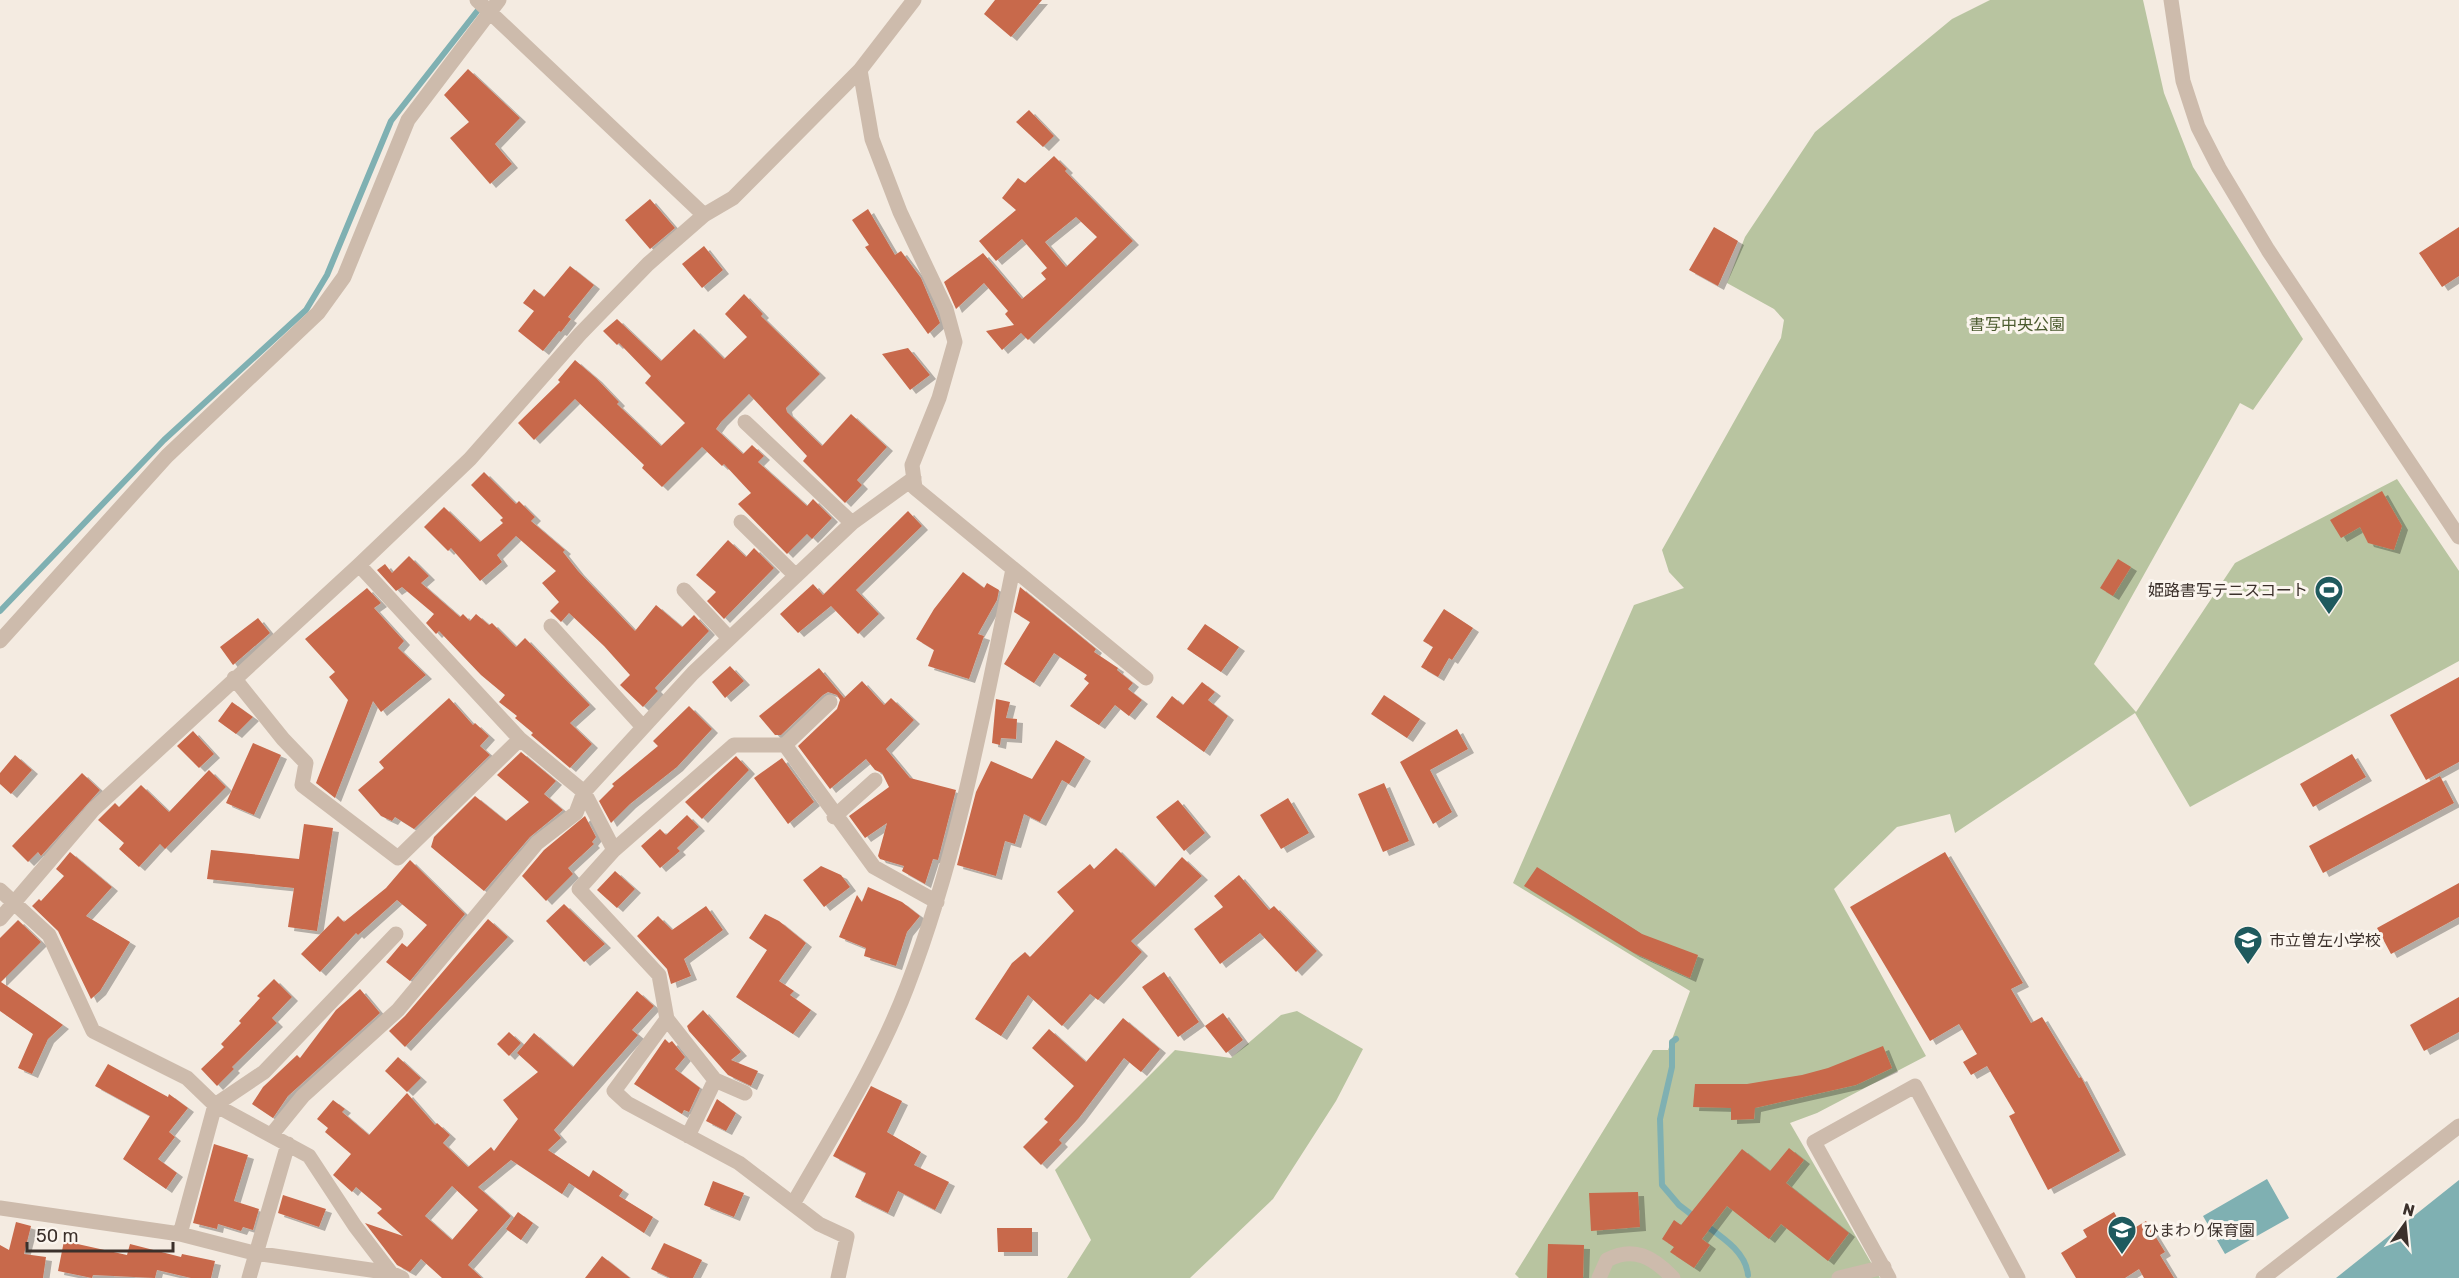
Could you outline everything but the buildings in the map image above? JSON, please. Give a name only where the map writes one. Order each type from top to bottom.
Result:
[{"type":"street","points":[[477,0],[493,6],[704,215]]},
{"type":"street","points":[[0,919],[94,809],[234,678],[359,566],[470,459],[580,334],[648,264],[704,215],[733,198],[860,70],[914,0]]},
{"type":"street","points":[[2171,0],[2183,81],[2198,127],[2219,168],[2268,250],[2459,537]]},
{"type":"street","points":[[0,640],[167,456],[318,313],[344,277],[408,120],[443,77],[493,6]]},
{"type":"street","points":[[860,70],[872,139],[900,212],[946,309],[955,342],[939,398],[912,465],[915,488],[1146,678]]},
{"type":"street","points":[[745,422],[852,523]]},
{"type":"street","points":[[272,1134],[303,1096],[398,1010],[537,843],[576,813],[584,792],[729,638],[852,523],[914,478]]},
{"type":"street","points":[[741,522],[796,576]]},
{"type":"street","points":[[359,566],[520,739],[584,792],[614,850]]},
{"type":"street","points":[[793,1204],[855,1096],[907,989],[937,902],[974,762],[1013,569]]},
{"type":"street","points":[[684,590],[729,638]]},
{"type":"street","points":[[551,626],[644,727]]},
{"type":"street","points":[[234,678],[283,739],[306,763],[302,785],[398,858],[520,739]]},
{"type":"street","points":[[745,1093],[715,1080],[667,1019],[659,975],[579,889],[614,850],[734,745],[785,745],[830,702]]},
{"type":"street","points":[[785,745],[834,817],[874,867],[937,902]]},
{"type":"street","points":[[834,817],[874,780]]},
{"type":"street","points":[[0,890],[49,935],[93,1031],[187,1078],[215,1105],[309,1156],[355,1226],[397,1275]]},
{"type":"street","points":[[180,1234],[215,1105],[264,1072],[396,934]]},
{"type":"street","points":[[667,1019],[614,1091],[627,1103],[739,1163],[819,1224],[847,1237],[838,1278]]},
{"type":"street","points":[[688,1136],[715,1080]]},
{"type":"street","points":[[1839,1278],[1886,1273],[1814,1142],[1915,1086],[2018,1278]]},
{"type":"street","points":[[2263,1278],[2459,1126]]},
{"type":"street","points":[[249,1278],[254,1253],[288,1144]]},
{"type":"street","points":[[0,1208],[180,1234],[254,1253],[397,1275]]},
{"type":"street","points":[[1599,1278],[1607,1260],[1630,1252],[1646,1256],[1673,1278]]},
{"type":"green space","name":"書写中央公園","points":[[1990,0],[2143,0],[2164,93],[2193,167],[2303,339],[2253,410],[2240,403],[2094,664],[2136,712],[2235,563],[2397,479],[2459,571],[2459,661],[2190,807],[2135,713],[1955,833],[1950,814],[1897,827],[1834,889],[1926,1056],[1817,1113],[1790,1123],[1880,1278],[1519,1278],[1515,1274],[1653,1050],[1668,1050],[1690,991],[1513,883],[1634,605],[1684,588],[1669,572],[1662,550],[1781,338],[1784,320],[1774,309],[1727,283],[1745,237],[1815,132],[1952,19]]},
{"type":"green space","points":[[1297,1011],[1363,1049],[1336,1101],[1273,1199],[1190,1278],[1067,1278],[1091,1240],[1055,1170],[1175,1050],[1231,1058],[1281,1015]]},
{"type":"water","points":[[2267,1179],[2289,1218],[2225,1254],[2203,1216]]},
{"type":"water","points":[[2459,1180],[2459,1278],[2336,1278]]},
{"type":"waterway","points":[[0,611],[164,440],[306,310],[327,275],[391,121],[482,5]]},
{"type":"waterway","points":[[1676,1039],[1672,1042],[1672,1067],[1660,1119],[1662,1185],[1679,1205],[1696,1218]]},
{"type":"waterway","points":[[1704,1224],[1738,1252],[1748,1275]]},
{"type":"place","name":"姫路書写テニスコート","points":[[2329,616]]},
{"type":"place","name":"市立曽左小学校","points":[[2248,966]]},
{"type":"place","name":"ひまわり保育園","points":[[2122,1256]]}]
